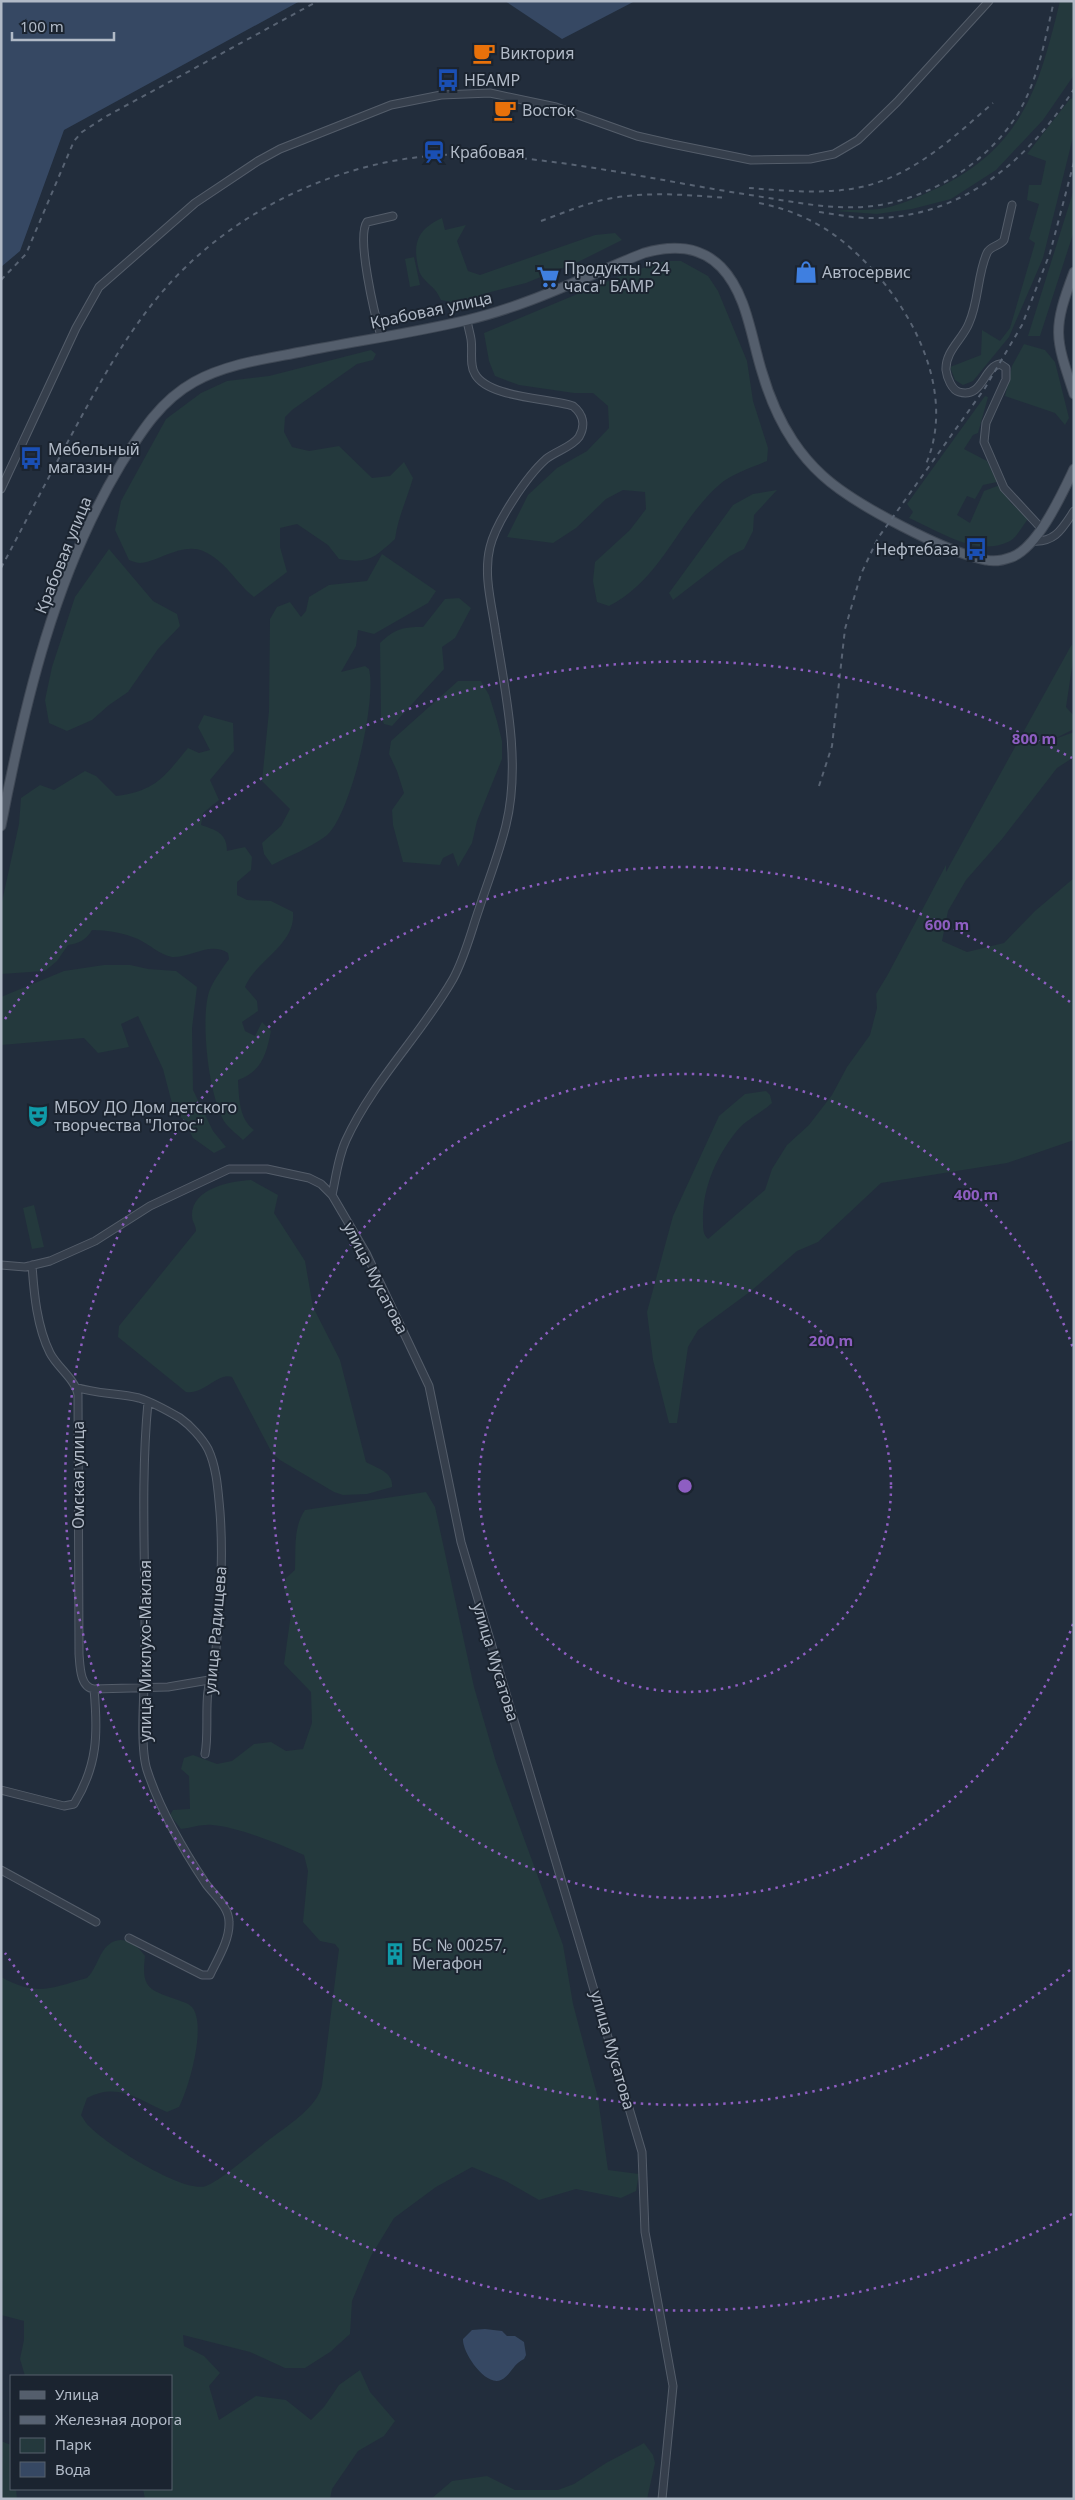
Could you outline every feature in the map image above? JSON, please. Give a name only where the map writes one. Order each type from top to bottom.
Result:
[{"type":"main road","name":"Крабовая улица","points":[[1,826],[37,665],[59,599],[95,513],[111,481],[145,427],[175,394],[212,373],[258,360],[467,320],[512,306],[644,253],[674,247],[699,252],[716,263],[731,281],[740,296],[762,372],[781,421],[803,456],[823,476],[871,509],[933,541],[986,560],[1010,558],[1018,554],[1032,541],[1074,469]]},
{"type":"main road","points":[[1074,272],[1062,304],[1057,327],[1061,353],[1074,394]]},
{"type":"street","points":[[1,488],[76,328],[99,287],[195,203],[258,161],[280,149],[391,105],[441,95],[490,93],[556,107],[637,136],[751,160],[810,159],[834,154],[858,140],[897,102],[989,1]]},
{"type":"street","points":[[1012,205],[1004,240],[987,253],[970,323],[955,344],[946,370],[952,387],[958,392],[965,393],[972,392],[980,386],[992,367],[1000,364],[1006,368],[1006,379],[986,424],[984,442],[1004,488],[1041,528]]},
{"type":"street","points":[[381,336],[363,250],[362,234],[367,222],[393,216]]},
{"type":"street","points":[[332,1195],[340,1156],[354,1124],[366,1103],[421,1028],[460,964],[506,826],[512,789],[512,768],[502,667],[487,579],[490,547],[502,518],[538,467],[548,457],[577,439],[582,430],[583,421],[580,412],[573,406],[516,395],[481,382],[474,374],[467,320]]},
{"type":"street","points":[[1032,541],[1041,542],[1055,537],[1074,511]]},
{"type":"street","name":"улица Мусатова","points":[[1,1265],[32,1266],[50,1261],[95,1241],[150,1206],[229,1169],[267,1169],[309,1178],[321,1184],[332,1195],[366,1253],[429,1386],[461,1542],[642,2152],[645,2232],[673,2386],[662,2499]]},
{"type":"street","points":[[32,1266],[34,1291],[46,1344],[54,1360],[75,1387]]},
{"type":"street","name":"улица Радищева","points":[[75,1387],[97,1393],[138,1398],[148,1402],[190,1426],[207,1447],[213,1463],[218,1491],[222,1546],[221,1601],[214,1671],[209,1680],[208,1738],[205,1754]]},
{"type":"street","name":"Омская улица","points":[[75,1387],[78,1395],[79,1654],[84,1682],[87,1688],[94,1689]]},
{"type":"street","name":"улица Миклухо-Маклая","points":[[129,1938],[202,1975],[210,1975],[223,1947],[230,1921],[222,1902],[206,1884],[176,1832],[152,1785],[146,1766],[144,1730],[143,1454],[148,1402]]},
{"type":"street","points":[[1,1790],[64,1806],[74,1804],[87,1776],[96,1746],[98,1732],[94,1689],[145,1688],[202,1683],[209,1680]]},
{"type":"street","points":[[1,1870],[96,1922]]},
{"type":"green space","points":[[1060,1],[1074,1],[1074,75],[1043,120],[996,170],[951,199],[912,209],[877,214],[835,211],[879,209],[907,201],[942,186],[970,170],[992,151],[1010,131],[1024,109],[1035,85],[1045,59]]},
{"type":"green space","points":[[1074,98],[1074,133],[1043,258],[1009,337],[973,381],[963,385],[955,380],[950,367],[981,355],[982,330],[1000,341],[1010,328],[1035,243],[1029,239],[1039,204],[1027,200],[1029,185],[1041,185],[1046,161],[1027,154],[1070,99]]},
{"type":"green space","points":[[1074,189],[1074,231],[1040,336],[1028,336]]},
{"type":"green space","points":[[442,218],[445,230],[466,225],[457,241],[468,271],[480,275],[595,235],[615,233],[622,240],[580,261],[526,283],[483,294],[468,302],[457,303],[441,300],[435,290],[421,275],[417,263],[416,246],[420,235],[429,225]]},
{"type":"green space","points":[[414,257],[420,285],[410,287],[405,259]]},
{"type":"green space","points":[[665,261],[681,261],[708,276],[718,291],[747,361],[753,401],[768,448],[767,461],[735,474],[719,485],[704,500],[643,581],[627,595],[609,606],[597,602],[593,581],[595,562],[630,530],[646,509],[645,492],[623,490],[606,499],[576,528],[553,543],[507,537],[528,495],[557,468],[587,451],[609,428],[608,406],[593,393],[574,393],[519,385],[495,376],[489,361],[484,333],[630,272]]},
{"type":"green space","points":[[1024,344],[1045,350],[1055,362],[1069,418],[1065,425],[1055,413],[1005,396],[1012,366]]},
{"type":"green space","points":[[371,350],[376,354],[373,360],[357,364],[292,410],[285,417],[284,432],[292,447],[309,451],[339,446],[372,478],[390,476],[404,462],[413,478],[400,516],[395,539],[388,546],[376,555],[364,560],[339,559],[328,545],[297,524],[280,528],[280,547],[287,572],[254,597],[218,560],[203,551],[187,549],[140,563],[129,560],[115,530],[121,501],[166,419],[201,393],[227,381],[269,376]]},
{"type":"green space","points":[[985,396],[988,397],[978,433],[973,435],[964,449],[987,461],[997,482],[983,485],[975,499],[967,496],[957,515],[970,523],[984,491],[1000,485],[1011,503],[1028,519],[1017,535],[1008,542],[996,546],[971,544],[945,535],[909,518],[913,512],[907,504]]},
{"type":"green space","points":[[777,490],[754,515],[753,531],[744,549],[730,556],[673,600],[669,593],[733,505],[753,494]]},
{"type":"green space","points":[[109,549],[153,601],[177,614],[180,626],[158,649],[128,692],[92,720],[67,731],[49,723],[45,700],[52,667],[75,597]]},
{"type":"green space","points":[[382,554],[436,591],[428,603],[374,634],[358,630],[356,646],[341,672],[365,666],[369,669],[369,705],[366,730],[353,783],[335,824],[326,836],[272,865],[264,854],[262,843],[281,826],[290,809],[262,781],[269,711],[270,619],[277,607],[290,602],[301,617],[306,611],[309,597],[329,585],[367,581]]},
{"type":"green space","points":[[459,598],[471,608],[455,638],[442,647],[444,669],[392,726],[384,724],[381,717],[380,643],[399,630],[423,627],[445,599]]},
{"type":"green space","points":[[1072,644],[1074,654],[1066,707],[1074,716],[1074,729],[1056,738],[1044,741],[1028,741],[1044,743],[1074,732],[1074,757],[1057,768],[1002,839],[966,880],[948,911],[942,941],[967,952],[1004,943],[1035,911],[1074,878],[1074,1140],[1007,1163],[881,1183],[818,1242],[797,1251],[751,1291],[698,1330],[688,1347],[677,1423],[669,1423],[653,1360],[647,1312],[673,1216],[719,1116],[745,1094],[766,1091],[770,1095],[772,1103],[736,1132],[722,1152],[712,1174],[703,1210],[704,1231],[708,1239],[765,1190],[772,1169],[787,1145],[809,1125],[832,1095],[847,1067],[870,1035],[877,1008],[876,994],[946,865],[946,872]]},
{"type":"green space","points":[[458,681],[481,681],[489,695],[502,741],[502,759],[477,821],[472,843],[458,867],[453,853],[443,858],[440,865],[403,862],[393,825],[392,810],[404,793],[389,754],[391,741]]},
{"type":"green space","points":[[204,715],[233,723],[234,751],[210,780],[219,800],[203,813],[201,825],[223,836],[227,851],[245,847],[252,857],[251,870],[237,882],[237,895],[247,900],[271,901],[293,912],[292,924],[288,934],[250,977],[245,987],[257,1001],[258,1011],[242,1022],[245,1031],[255,1036],[262,1022],[271,1031],[265,1055],[258,1067],[238,1080],[243,1114],[245,1120],[254,1130],[243,1140],[226,1124],[220,1113],[211,1079],[206,1040],[206,1005],[209,992],[215,979],[229,959],[228,953],[221,950],[208,949],[179,957],[172,957],[133,937],[115,932],[92,930],[82,940],[68,945],[57,961],[45,971],[1,974],[1,906],[19,824],[21,798],[40,785],[54,790],[85,771],[96,776],[116,796],[130,794],[150,786],[165,775],[188,748],[199,753],[210,750],[198,727]]},
{"type":"green space","points":[[104,965],[130,965],[148,969],[176,971],[197,987],[192,1028],[193,1090],[213,1131],[226,1147],[214,1153],[193,1138],[184,1120],[174,1111],[163,1069],[138,1016],[121,1024],[129,1047],[98,1053],[84,1038],[1,1045],[1,997],[64,971]]},
{"type":"green space","points":[[251,1180],[278,1195],[274,1213],[305,1261],[313,1307],[340,1360],[366,1462],[387,1474],[392,1482],[392,1487],[367,1494],[343,1495],[334,1492],[280,1460],[272,1453],[232,1377],[227,1376],[199,1390],[186,1392],[118,1337],[119,1326],[196,1231],[192,1216],[193,1206],[198,1199],[205,1193],[224,1184]]},
{"type":"green space","points":[[34,1205],[44,1247],[32,1249],[23,1208]]},
{"type":"green space","points":[[426,1492],[435,1507],[474,1687],[496,1762],[563,1945],[573,2004],[598,2098],[608,2170],[639,2174],[636,2191],[621,2198],[576,2189],[539,2200],[506,2181],[472,2167],[436,2187],[394,2218],[371,2256],[352,2301],[350,2334],[330,2352],[305,2368],[285,2368],[250,2352],[183,2335],[184,2346],[204,2356],[220,2373],[209,2386],[219,2420],[256,2396],[286,2400],[311,2420],[324,2407],[339,2385],[360,2370],[370,2392],[395,2421],[384,2436],[358,2451],[332,2489],[330,2499],[145,2499],[143,2490],[172,2490],[172,2375],[25,2375],[20,2359],[24,2340],[24,2321],[1,2315],[1,1977],[35,1989],[44,1989],[87,1978],[108,1945],[119,1940],[125,1940],[141,1950],[145,1956],[144,1975],[149,1987],[160,1994],[189,2004],[192,2007],[198,2028],[197,2042],[191,2072],[179,2107],[167,2112],[127,2094],[108,2092],[98,2093],[87,2098],[81,2115],[89,2126],[112,2145],[146,2166],[181,2183],[206,2186],[213,2183],[295,2120],[315,2100],[322,2085],[339,1949],[335,1944],[320,1941],[303,1922],[308,1871],[304,1855],[259,1837],[222,1826],[204,1825],[181,1829],[170,1815],[173,1810],[190,1809],[189,1776],[181,1769],[184,1758],[193,1755],[217,1764],[232,1761],[254,1744],[271,1742],[286,1751],[303,1749],[312,1723],[311,1692],[284,1664],[292,1606],[285,1593],[284,1585],[286,1578],[295,1570],[297,1531],[305,1510]]},
{"type":"green space","points":[[1,2441],[10,2445],[10,2490],[16,2490],[17,2499],[1,2499]]},
{"type":"green space","points":[[644,2443],[653,2455],[655,2463],[647,2499],[431,2499],[452,2481],[487,2476],[515,2490],[558,2490],[574,2484],[606,2463]]},
{"type":"water","points":[[1,1],[300,1],[64,130],[20,251],[1,267]]},
{"type":"water","points":[[505,1],[635,1],[562,39]]},
{"type":"water","points":[[472,2330],[502,2331],[507,2336],[515,2336],[524,2342],[526,2355],[524,2359],[501,2380],[495,2381],[482,2374],[466,2352],[463,2339]]},
{"type":"railway","points":[[1,280],[26,254],[74,141],[82,132],[105,117],[318,1]]},
{"type":"railway","points":[[1,568],[89,402],[124,343],[143,316],[163,291],[212,244],[268,206],[296,192],[355,170],[416,157],[446,155],[511,157],[545,161],[827,206],[858,207],[893,202],[932,189],[950,179],[984,154],[1011,124],[1020,110],[1033,80],[1043,49],[1054,1]]},
{"type":"railway","points":[[819,212],[862,218],[901,216],[932,209],[961,197],[988,182],[1012,162],[1035,140],[1074,89]]},
{"type":"railway","points":[[749,188],[813,192],[845,190],[876,183],[893,177],[924,159],[993,103]]},
{"type":"railway","points":[[819,786],[832,746],[845,629],[861,574],[878,538],[985,388],[1022,325],[1050,253],[1074,162]]},
{"type":"railway","points":[[541,221],[590,203],[637,195],[667,194],[727,198]]},
{"type":"railway","points":[[759,203],[802,217],[822,227],[841,240],[864,260],[904,312],[920,341],[930,371],[936,403],[935,434],[926,464]]},
{"type":"railway","points":[[1,432],[1,448]]},
{"type":"place","name":"Виктория","points":[[484,53]]},
{"type":"place","name":"НБАМР","points":[[448,80]]},
{"type":"place","name":"Восток","points":[[505,110]]},
{"type":"place","name":"Крабовая","points":[[434,152]]},
{"type":"place","name":"Автосервис","points":[[806,272]]},
{"type":"place","name":"Продукты \"24 часа\" БАМР","points":[[548,277]]},
{"type":"place","name":"Мебельный магазин","points":[[31,458]]},
{"type":"place","name":"Нефтебаза","points":[[976,549]]},
{"type":"place","name":"МБОУ ДО Дом детского творчества \"Лотос\"","points":[[38,1116]]},
{"type":"place","name":"БС № 00257, Мегафон","points":[[395,1954]]}]
